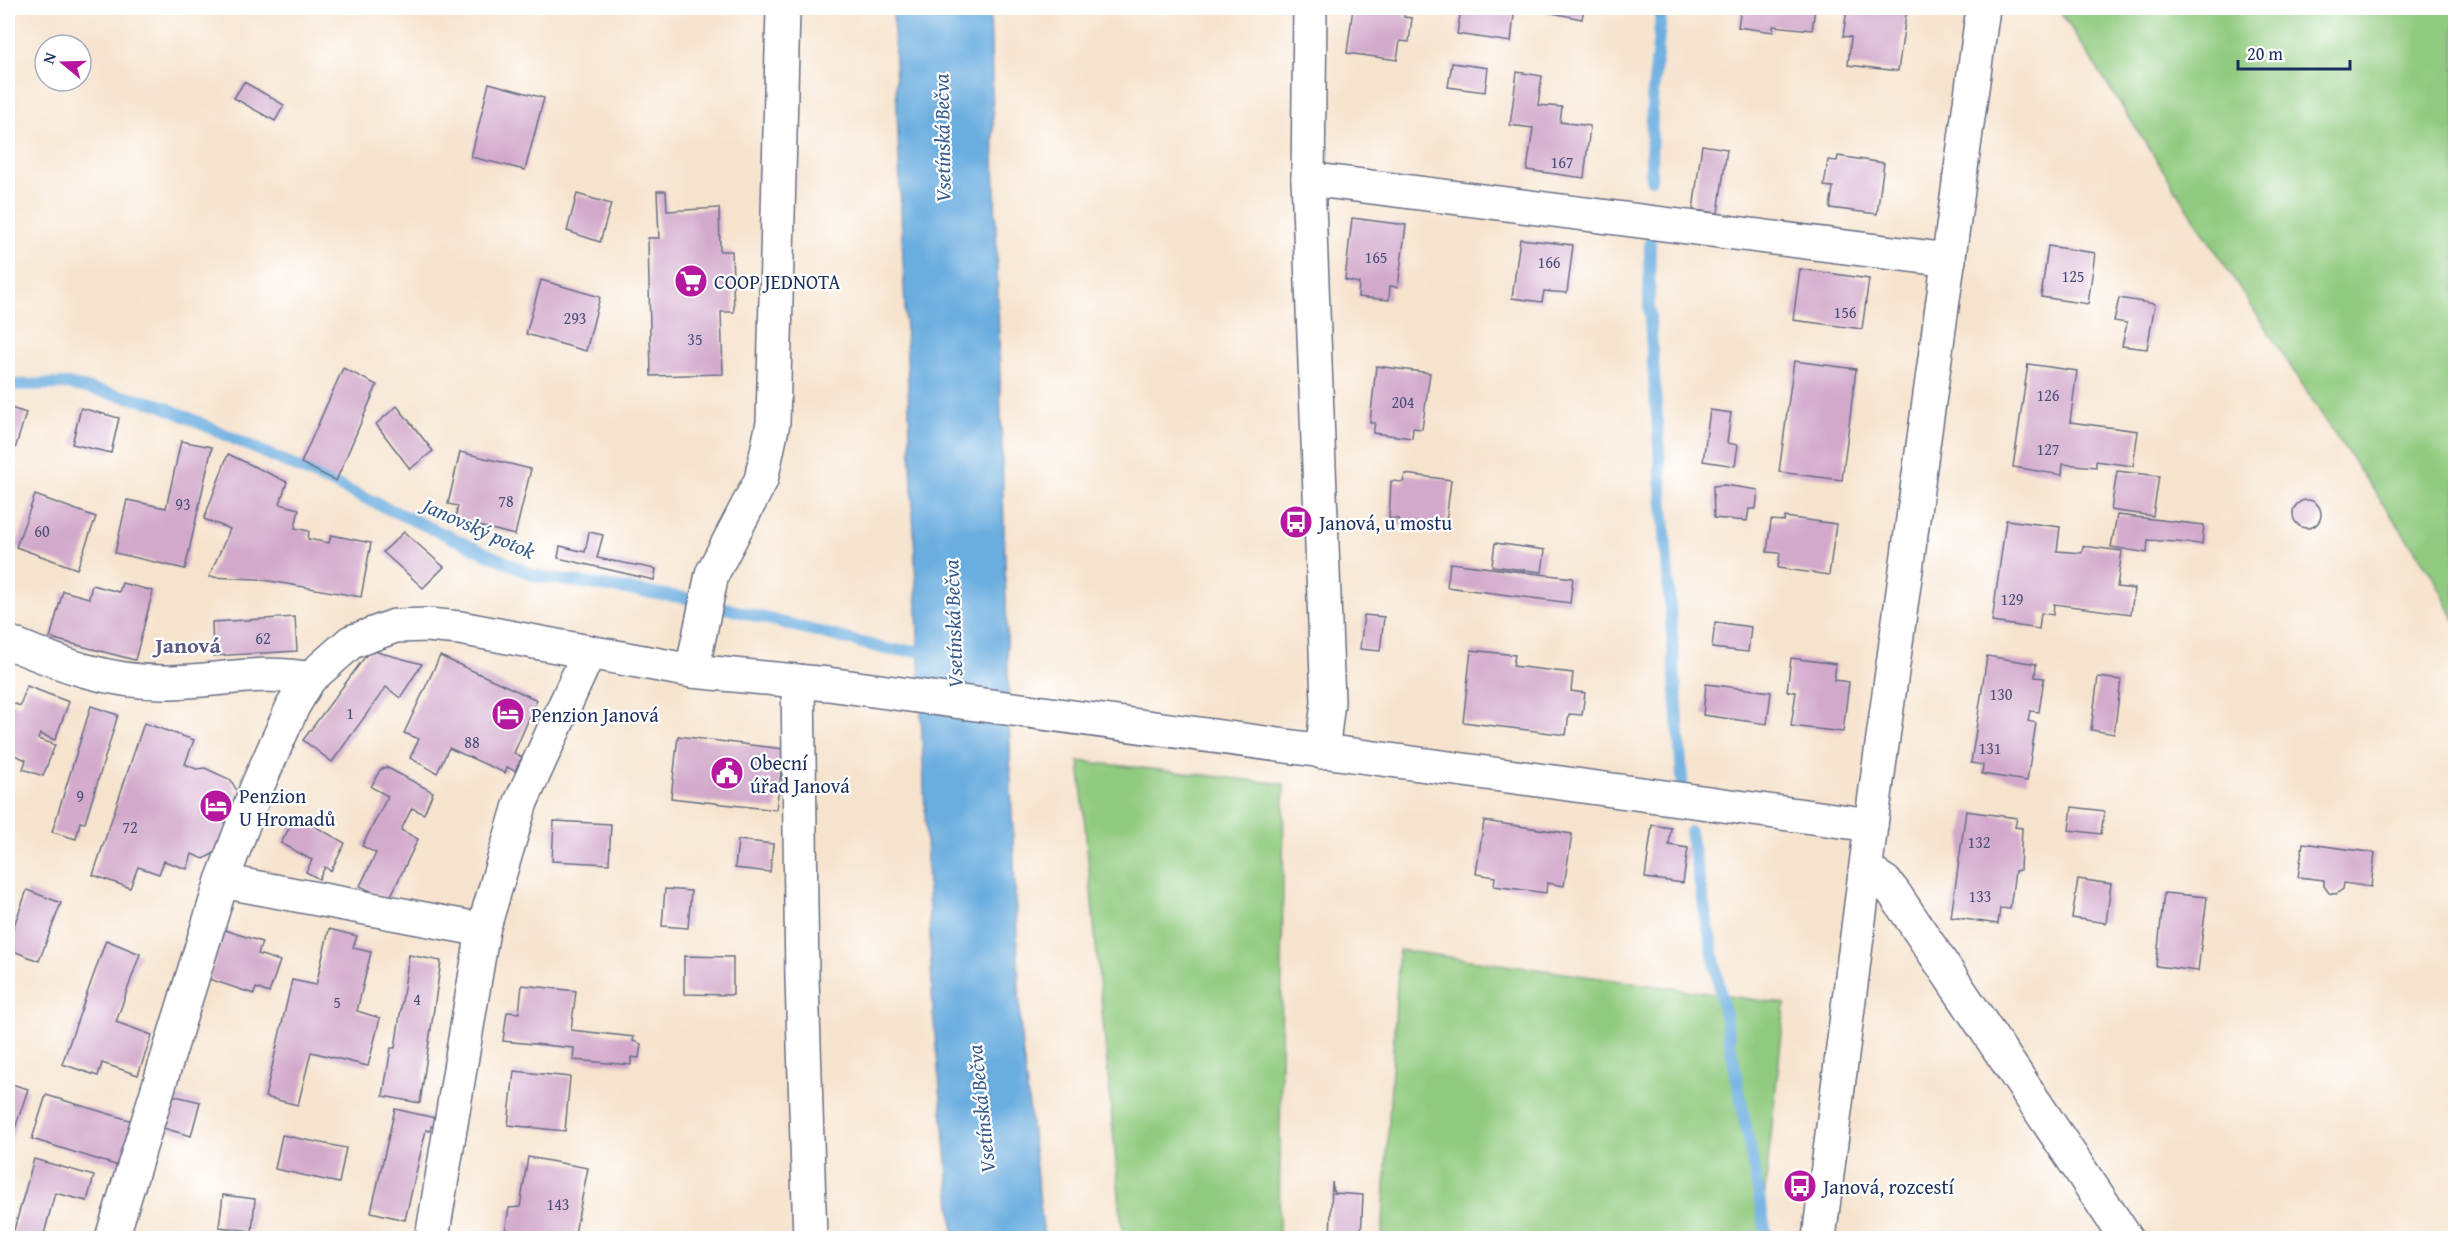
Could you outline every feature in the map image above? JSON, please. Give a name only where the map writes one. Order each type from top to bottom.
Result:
[{"type":"street","points":[[692,671],[712,574],[761,480],[773,423],[783,8]]},
{"type":"street","points":[[1308,750],[1328,702],[1308,179],[1310,8]]},
{"type":"street","points":[[1819,1239],[1871,825],[1983,8]]},
{"type":"street","points":[[1308,179],[1949,260]]},
{"type":"street","points":[[112,1239],[222,881],[257,787],[293,706],[309,679],[351,642],[395,626],[427,625],[460,628],[692,671],[813,682],[1871,825]]},
{"type":"street","points":[[8,642],[61,664],[130,681],[203,681],[270,674],[309,679]]},
{"type":"street","points":[[432,1239],[483,930],[521,802],[590,652]]},
{"type":"street","points":[[810,1239],[802,979],[813,682]]},
{"type":"street","points":[[1866,870],[1885,882],[1894,893],[2126,1239]]},
{"type":"street","points":[[222,881],[483,930]]},
{"type":"green space","points":[[2058,8],[2455,8],[2455,621],[2435,579],[2328,424]]},
{"type":"green space","points":[[1079,761],[1284,784],[1279,1238],[1123,1238]]},
{"type":"green space","points":[[1399,950],[1785,1004],[1760,1238],[1382,1238]]},
{"type":"water","name":"Vsetínská Bečva","points":[[893,8],[990,8],[1011,789],[1021,1038],[1044,1238],[954,1238],[933,1012]]},
{"type":"building","points":[[1353,8],[1405,8],[1404,17],[1412,18],[1409,42],[1400,41],[1397,60],[1347,53]]},
{"type":"building","points":[[1461,8],[1514,15],[1511,42],[1457,34]]},
{"type":"building","points":[[1547,8],[1584,8],[1582,19],[1547,12]]},
{"type":"building","points":[[1741,8],[1815,8],[1812,30],[1773,26],[1773,32],[1738,27]]},
{"type":"building","points":[[1844,8],[1907,8],[1898,71],[1848,65],[1851,37],[1843,36],[1847,10]]},
{"type":"building","points":[[1452,63],[1488,68],[1485,92],[1448,87]]},
{"type":"building","points":[[1517,72],[1542,76],[1538,105],[1562,107],[1560,122],[1590,126],[1584,178],[1527,170],[1533,128],[1510,125]]},
{"type":"building","points":[[244,82],[284,105],[275,121],[234,98]]},
{"type":"building","points":[[489,83],[544,98],[525,170],[471,157]]},
{"type":"building","points":[[1702,145],[1727,149],[1718,213],[1693,210]]},
{"type":"building","points":[[1838,156],[1884,163],[1877,214],[1830,208],[1833,187],[1824,186],[1828,160],[1837,161]]},
{"type":"building","name":"COOP JEDNOTA","points":[[657,191],[666,191],[667,211],[719,208],[720,251],[732,251],[734,312],[721,312],[723,374],[651,376],[648,238],[659,238]]},
{"type":"building","points":[[577,194],[611,204],[600,242],[567,231]]},
{"type":"building","points":[[1352,218],[1406,225],[1398,287],[1390,286],[1389,300],[1358,297],[1359,283],[1345,280]]},
{"type":"building","points":[[1520,239],[1573,245],[1567,293],[1544,291],[1542,302],[1512,298]]},
{"type":"building","points":[[2048,246],[2095,253],[2088,304],[2041,297]]},
{"type":"building","points":[[1800,269],[1869,279],[1862,329],[1793,320]]},
{"type":"building","points":[[541,280],[600,297],[586,351],[526,334]]},
{"type":"building","points":[[2119,298],[2155,304],[2147,349],[2122,346],[2127,323],[2114,321]]},
{"type":"building","points":[[1794,361],[1856,369],[1842,480],[1779,472]]},
{"type":"building","points":[[2028,364],[2077,371],[2070,422],[2138,431],[2133,466],[2096,461],[2096,467],[2063,464],[2062,475],[2013,467]]},
{"type":"building","points":[[1376,366],[1430,373],[1422,429],[1413,428],[1412,438],[1373,433],[1375,423],[1370,423]]},
{"type":"building","points":[[343,368],[377,385],[336,481],[301,463]]},
{"type":"building","points":[[397,406],[433,451],[410,469],[376,424]]},
{"type":"building","points":[[8,407],[26,413],[13,456],[8,455]]},
{"type":"building","points":[[81,408],[119,418],[111,453],[72,444]]},
{"type":"building","points":[[1710,410],[1731,413],[1727,443],[1738,445],[1735,466],[1703,461]]},
{"type":"building","points":[[181,441],[212,447],[185,569],[115,553],[127,500],[166,508]]},
{"type":"building","points":[[460,452],[531,469],[515,535],[455,520],[458,506],[448,504]]},
{"type":"building","points":[[228,454],[287,482],[280,504],[299,509],[295,528],[309,531],[308,539],[329,543],[331,535],[371,543],[361,597],[258,579],[209,577],[230,529],[204,519]]},
{"type":"building","points":[[2117,471],[2159,476],[2153,516],[2111,510]]},
{"type":"building","points":[[1405,474],[1451,480],[1445,530],[1399,524],[1399,519],[1389,518],[1391,481],[1403,482]]},
{"type":"building","points":[[1724,485],[1758,490],[1756,509],[1749,509],[1747,521],[1714,518],[1713,486]]},
{"type":"building","points":[[35,495],[96,517],[77,569],[16,547]]},
{"type":"building","points":[[2307,500],[2317,504],[2321,514],[2317,524],[2307,528],[2297,524],[2293,514],[2297,504]]},
{"type":"building","points":[[2117,515],[2204,525],[2202,544],[2148,540],[2147,553],[2111,547]]},
{"type":"building","points":[[1785,517],[1836,524],[1829,575],[1778,568],[1780,553],[1767,552],[1771,520],[1784,521]]},
{"type":"building","points":[[2006,520],[2060,527],[2057,551],[2082,553],[2083,546],[2122,551],[2117,587],[2134,589],[2131,614],[2054,604],[2053,615],[2041,613],[2039,629],[1992,622]]},
{"type":"building","points":[[404,532],[444,567],[423,588],[383,552]]},
{"type":"building","points":[[589,532],[603,535],[597,558],[656,569],[654,580],[558,558],[560,546],[585,552]]},
{"type":"building","points":[[1495,543],[1545,550],[1542,572],[1492,566]]},
{"type":"building","points":[[1450,563],[1573,578],[1570,603],[1447,587]]},
{"type":"building","points":[[122,583],[153,591],[135,660],[50,638],[63,591],[89,598],[92,585],[119,592]]},
{"type":"building","points":[[1364,615],[1384,617],[1380,651],[1360,649]]},
{"type":"building","points":[[295,617],[297,651],[213,656],[212,622]]},
{"type":"building","points":[[1715,622],[1751,627],[1748,652],[1712,648]]},
{"type":"building","points":[[370,650],[422,664],[400,698],[386,687],[332,762],[303,740]]},
{"type":"building","points":[[1471,650],[1515,655],[1513,666],[1573,673],[1571,691],[1585,693],[1582,715],[1569,714],[1566,735],[1463,722]]},
{"type":"building","points":[[440,656],[537,700],[514,753],[522,757],[515,771],[507,767],[505,773],[449,748],[437,773],[410,758],[419,739],[404,733]]},
{"type":"building","points":[[1987,656],[2036,664],[2035,677],[2044,678],[2039,712],[2030,711],[2028,721],[2036,723],[2027,781],[1982,774],[1983,765],[1971,763]]},
{"type":"building","points":[[1791,658],[1836,664],[1834,680],[1849,682],[1843,732],[1791,726],[1796,692],[1787,691]]},
{"type":"building","points":[[2098,677],[2121,680],[2114,734],[2091,730]]},
{"type":"building","points":[[1706,684],[1771,692],[1767,724],[1703,715]]},
{"type":"building","points":[[27,686],[69,702],[55,740],[40,734],[38,739],[55,745],[43,776],[23,769],[26,760],[8,752],[8,701],[20,706]]},
{"type":"building","points":[[91,706],[118,715],[85,823],[80,822],[76,839],[52,832]]},
{"type":"building","points":[[144,723],[194,740],[185,764],[196,769],[205,768],[231,780],[238,793],[218,851],[204,859],[192,854],[187,869],[164,861],[159,874],[138,867],[130,888],[93,875]]},
{"type":"building","name":"Obecní úřad Janová","points":[[678,736],[784,749],[776,810],[671,798]]},
{"type":"building","points":[[386,767],[433,792],[424,814],[412,808],[401,830],[418,839],[389,900],[360,886],[376,853],[362,846],[388,796],[371,787],[380,770]]},
{"type":"building","points":[[2072,807],[2104,811],[2101,834],[2069,830]]},
{"type":"building","points":[[1966,811],[2017,818],[2015,827],[2022,828],[2020,870],[2015,871],[2010,909],[2000,908],[1998,924],[1951,917]]},
{"type":"building","points":[[296,816],[345,843],[331,871],[325,867],[319,879],[306,872],[312,860],[281,843]]},
{"type":"building","points":[[554,821],[611,824],[609,864],[552,861]]},
{"type":"building","points":[[1484,821],[1572,834],[1564,886],[1547,883],[1546,893],[1494,886],[1495,877],[1476,874]]},
{"type":"building","points":[[1652,825],[1671,828],[1669,845],[1688,848],[1683,883],[1645,878]]},
{"type":"building","points":[[738,840],[773,844],[770,872],[735,868]]},
{"type":"building","points":[[2303,843],[2375,853],[2371,887],[2344,883],[2343,889],[2336,894],[2329,893],[2324,886],[2324,880],[2298,877]]},
{"type":"building","points":[[2078,879],[2111,884],[2106,923],[2072,918]]},
{"type":"building","points":[[665,889],[691,891],[688,928],[662,926]]},
{"type":"building","points":[[27,890],[61,903],[39,961],[8,949],[8,942]]},
{"type":"building","points":[[2164,893],[2207,897],[2198,971],[2156,966]]},
{"type":"building","points":[[329,929],[357,936],[353,948],[371,952],[357,1011],[380,1018],[368,1066],[311,1052],[298,1105],[265,1097],[292,980],[316,985]]},
{"type":"building","points":[[225,930],[262,942],[258,954],[280,961],[269,993],[256,988],[254,994],[209,979]]},
{"type":"building","points":[[106,940],[140,954],[116,1022],[152,1035],[138,1075],[102,1063],[98,1076],[62,1064]]},
{"type":"building","points":[[409,955],[441,961],[420,1103],[383,1096],[391,1048],[395,1048]]},
{"type":"building","points":[[684,956],[733,957],[733,995],[684,994]]},
{"type":"building","points":[[522,985],[576,991],[571,1030],[634,1037],[633,1041],[641,1044],[639,1058],[631,1057],[631,1065],[573,1060],[574,1048],[503,1041],[507,1012],[519,1013]]},
{"type":"building","points":[[514,1071],[570,1077],[565,1131],[508,1125]]},
{"type":"building","points":[[8,1083],[28,1089],[10,1144],[8,1143]]},
{"type":"building","points":[[46,1095],[136,1122],[125,1168],[32,1139]]},
{"type":"building","points":[[172,1095],[200,1102],[191,1136],[163,1128]]},
{"type":"building","points":[[395,1109],[440,1119],[438,1128],[431,1126],[430,1131],[426,1130],[405,1220],[371,1212]]},
{"type":"building","points":[[282,1135],[346,1148],[339,1183],[275,1169]]},
{"type":"building","points":[[528,1157],[588,1168],[574,1238],[504,1238],[509,1208],[520,1207]]},
{"type":"building","points":[[34,1159],[94,1176],[87,1201],[55,1193],[43,1238],[12,1237]]},
{"type":"building","points":[[1332,1182],[1334,1193],[1363,1195],[1361,1238],[1330,1238]]},
{"type":"building","points":[[223,1195],[255,1199],[252,1231],[219,1227]]},
{"type":"waterway","points":[[1651,179],[1652,101],[1662,8]]},
{"type":"waterway","points":[[1650,241],[1649,305],[1683,792]]},
{"type":"waterway","name":"Janovský potok","points":[[8,385],[68,384],[158,404],[536,576],[686,598],[890,650],[934,651]]},
{"type":"waterway","points":[[1690,832],[1767,1238]]},
{"type":"place","name":"COOP JEDNOTA","points":[[691,281]]},
{"type":"place","name":"Janová, u mostu","points":[[1296,522]]},
{"type":"place","name":"Penzion Janová","points":[[508,714]]},
{"type":"place","name":"Obecní úřad Janová","points":[[727,773]]},
{"type":"place","name":"Penzion U Hromadů","points":[[216,806]]},
{"type":"place","name":"Janová, rozcestí","points":[[1800,1186]]},
{"type":"district","name":"Janová","points":[[188,645]]}]
